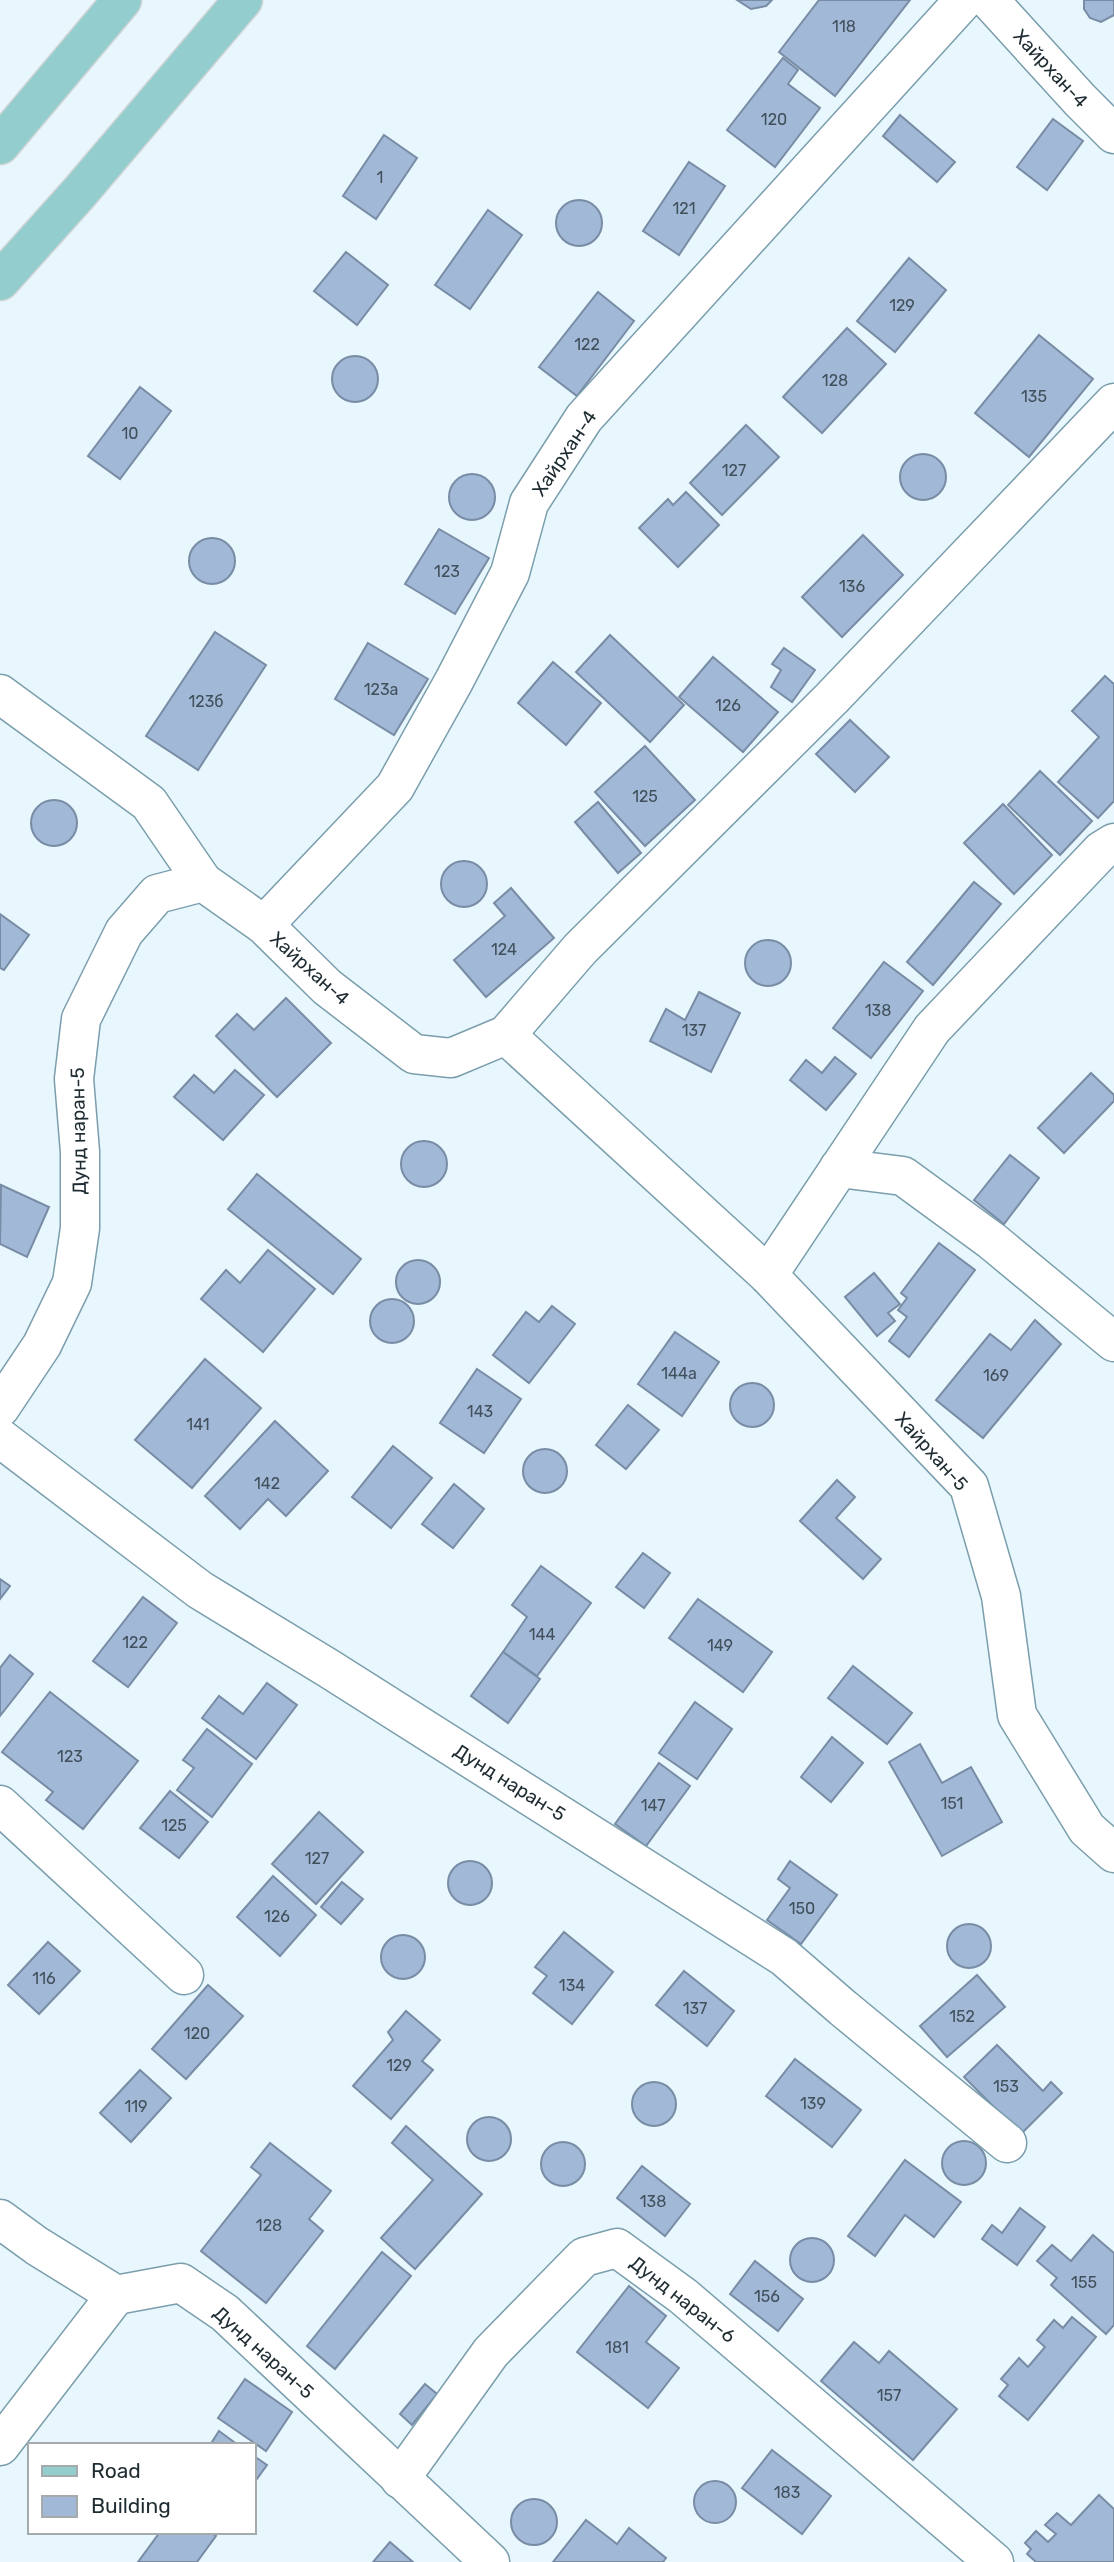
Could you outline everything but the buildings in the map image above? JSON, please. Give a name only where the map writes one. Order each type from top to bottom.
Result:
[{"type":"main road","points":[[0,145],[122,0]]},
{"type":"main road","points":[[0,281],[79,193],[243,0]]},
{"type":"street","name":"Хайрхан-4","points":[[964,0],[584,418],[529,503],[510,573],[395,787],[264,925],[327,987],[414,1054],[451,1058],[506,1035],[580,949],[832,698],[1114,403]]},
{"type":"street","name":"Хайрхан-4","points":[[989,0],[1114,134]]},
{"type":"street","points":[[0,694],[149,803],[203,882],[264,925]]},
{"type":"street","points":[[768,1275],[932,1029],[1101,852],[1114,843]]},
{"type":"street","name":"Дунд наран-5","points":[[0,1408],[42,1345],[72,1283],[80,1228],[80,1152],[74,1079],[81,1019],[124,932],[157,894],[203,882]]},
{"type":"street","name":"Хайрхан-5","points":[[506,1035],[768,1275],[969,1486],[1001,1596],[1017,1715],[1087,1829],[1114,1853]]},
{"type":"street","points":[[839,1168],[902,1176],[992,1241],[1114,1342]]},
{"type":"street","name":"Дунд наран-5","points":[[0,1438],[200,1590],[784,1956],[1007,2143]]},
{"type":"street","points":[[0,1805],[184,1975]]},
{"type":"street","points":[[0,2219],[37,2246],[116,2295],[0,2446]]},
{"type":"street","name":"Дунд наран-6","points":[[400,2479],[491,2352],[584,2256],[617,2248],[683,2296],[994,2562]]},
{"type":"street","name":"Дунд наран-5","points":[[116,2295],[181,2283],[225,2313],[490,2562]]}]
